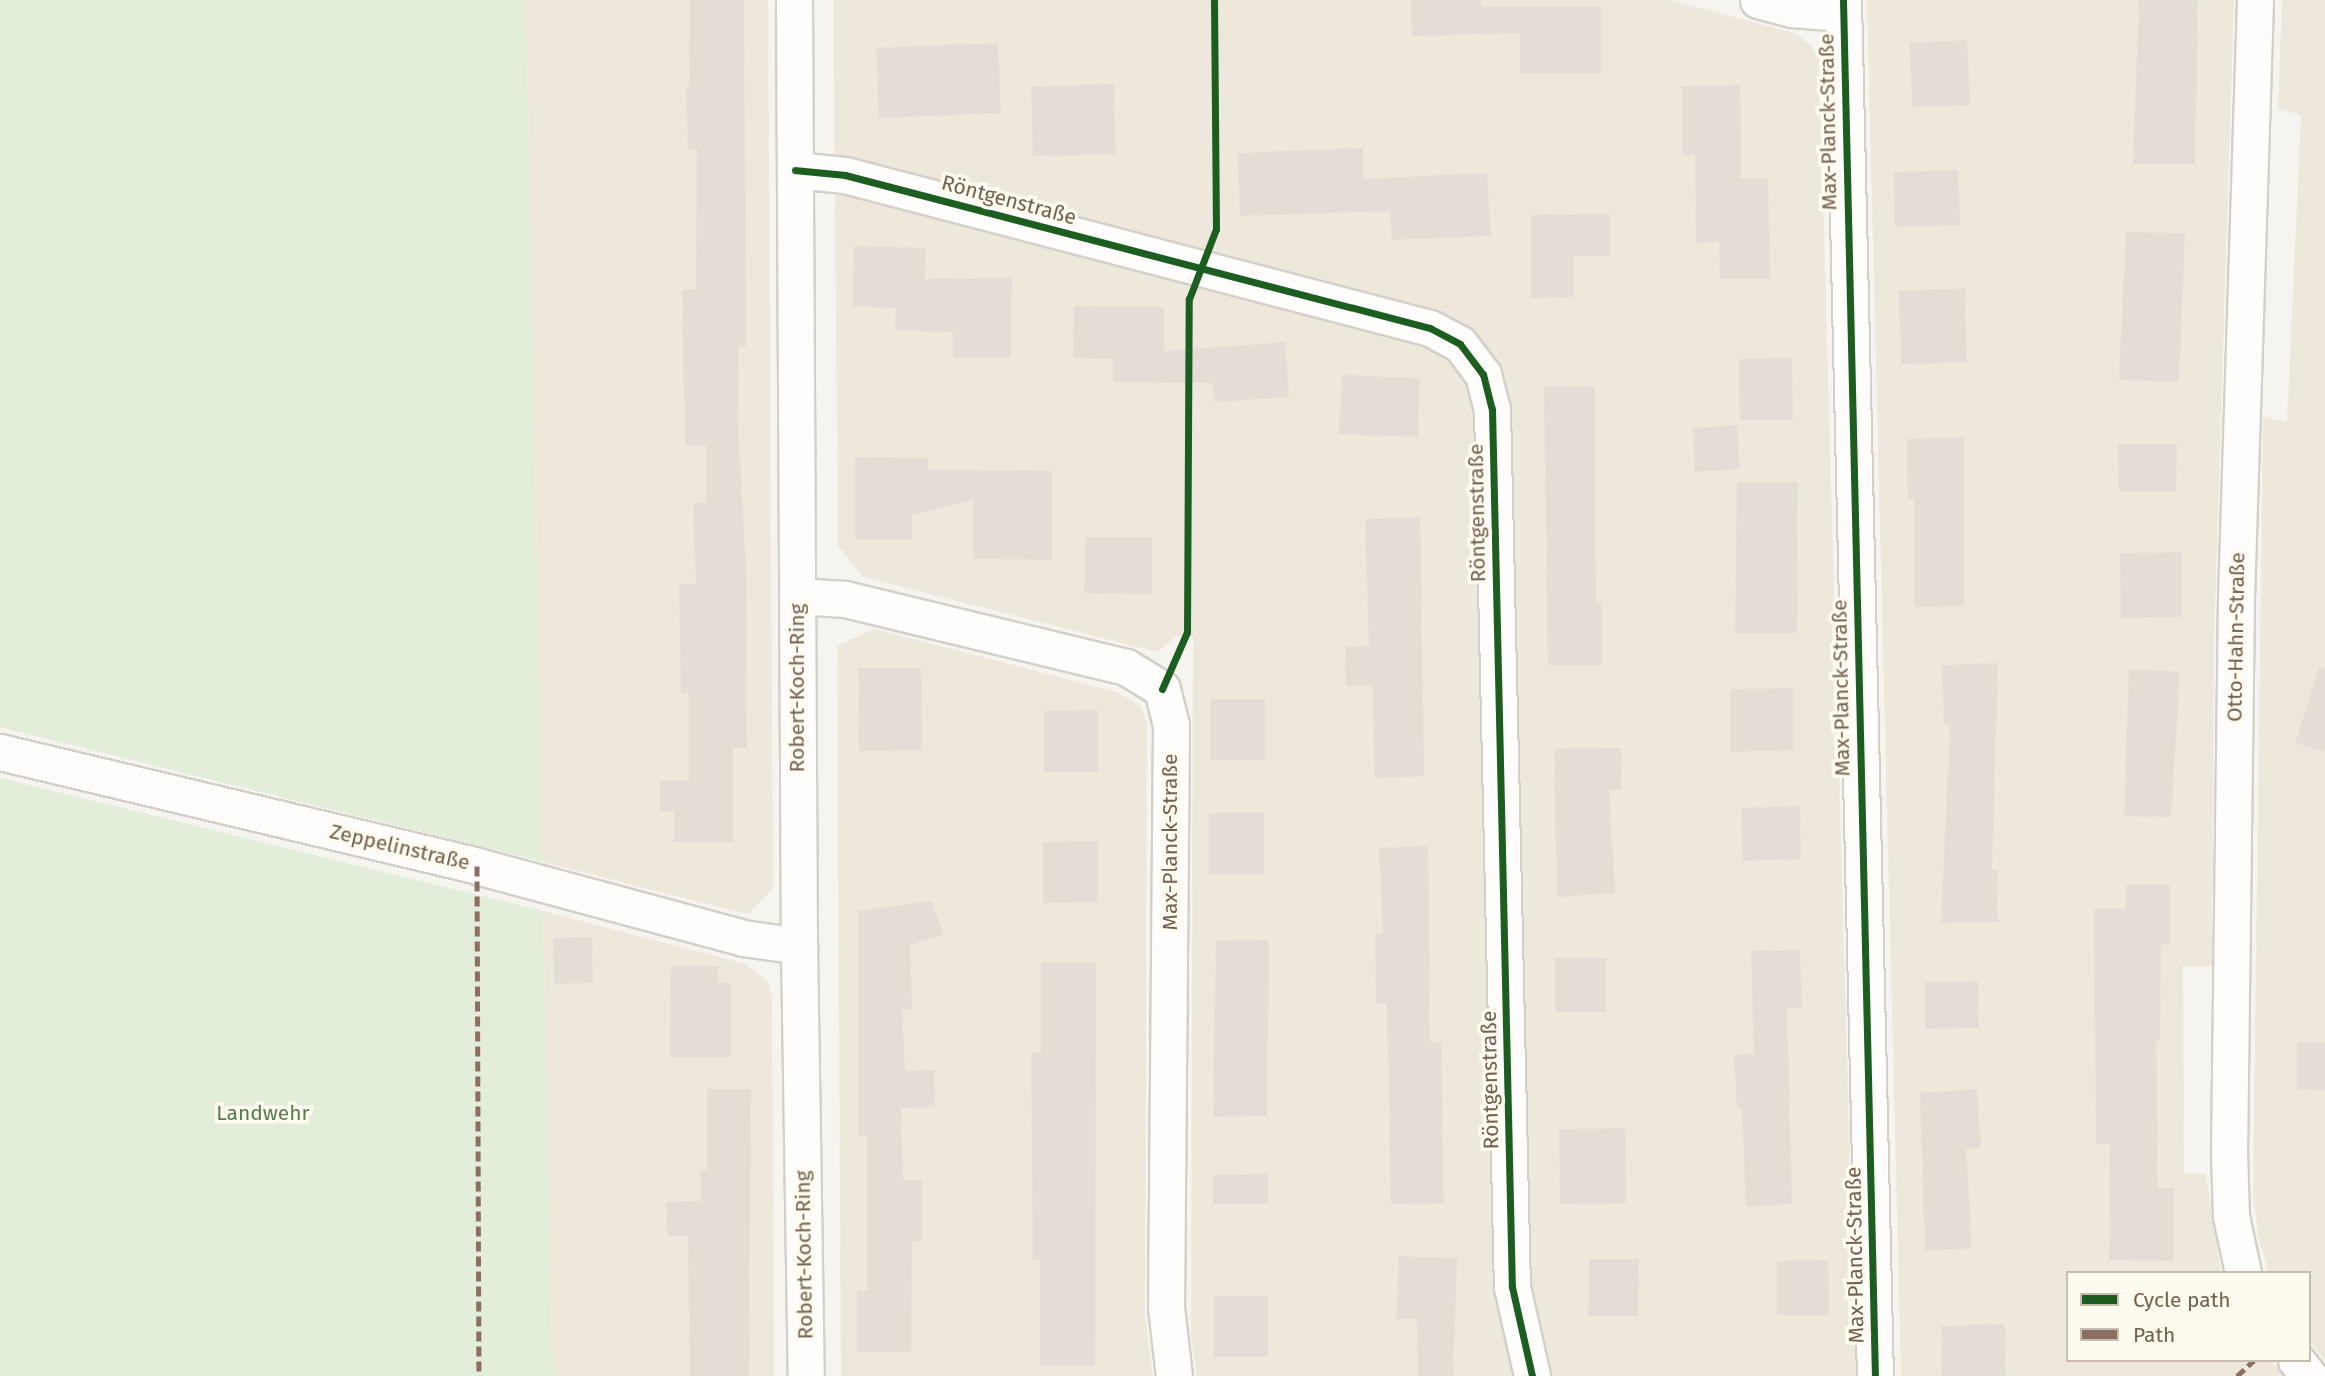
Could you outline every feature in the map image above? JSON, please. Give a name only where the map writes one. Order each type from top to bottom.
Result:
[{"type":"street","name":"Robert-Koch-Ring","points":[[794,0],[799,946],[806,1376]]},
{"type":"street","points":[[1758,0],[1792,9],[1843,7]]},
{"type":"street","name":"Otto-Hahn-Straße","points":[[2243,1271],[2231,1216],[2229,1154],[2236,598],[2255,0]]},
{"type":"street","name":"Max-Planck-Straße","points":[[1843,7],[1875,1376]]},
{"type":"street","name":"Röntgenstraße","points":[[796,170],[845,175],[1430,328],[1460,344],[1483,373],[1492,409],[1512,1287],[1532,1376]]},
{"type":"street","name":"Max-Planck-Straße","points":[[797,596],[845,599],[1126,667],[1162,689],[1171,724],[1166,1307],[1174,1376]]},
{"type":"street","name":"Zeppelinstraße","points":[[0,752],[477,866],[743,938],[799,946]]},
{"type":"street","points":[[2298,1362],[2309,1376]]},
{"type":"shaded area","points":[[526,0],[768,0],[773,888],[748,914],[543,862]]},
{"type":"shaded area","points":[[833,0],[1670,0],[1798,34],[1819,54],[1856,1376],[1197,1376],[1191,1337],[1193,638],[1176,636],[1158,652],[863,577],[838,546]]},
{"type":"shaded area","points":[[1867,0],[2234,0],[2214,641],[2212,966],[2183,966],[2184,1173],[2206,1174],[2221,1271],[2066,1271],[2066,1362],[2272,1362],[2284,1376],[1901,1376]]},
{"type":"shaded area","points":[[2282,0],[2325,0],[2325,1361],[2311,1344],[2311,1271],[2268,1271],[2258,1236],[2253,1194],[2263,417],[2287,422],[2301,115],[2278,109]]},
{"type":"shaded area","points":[[874,629],[1117,692],[1141,706],[1147,722],[1145,1314],[1153,1376],[841,1376],[837,646]]},
{"type":"shaded area","points":[[543,911],[745,964],[768,982],[772,997],[774,1376],[557,1376],[552,1344]]},
{"type":"green space","points":[[0,0],[526,0],[543,862],[0,727]]},
{"type":"green space","name":"Landwehr","points":[[0,778],[543,911],[552,1344],[557,1376],[0,1376]]},
{"type":"building","points":[[690,0],[744,0],[746,347],[738,347],[739,445],[746,569],[747,748],[733,748],[733,842],[674,842],[674,811],[660,811],[660,781],[689,781],[689,693],[681,693],[679,584],[696,584],[693,503],[706,503],[706,445],[685,446],[682,290],[696,289],[697,150],[688,150],[686,88],[689,88]]},
{"type":"building","points":[[1411,0],[1481,0],[1481,7],[1601,7],[1601,73],[1520,73],[1520,33],[1412,36]]},
{"type":"building","points":[[2139,0],[2198,0],[2195,164],[2133,164]]},
{"type":"building","points":[[1967,40],[1970,105],[1912,107],[1910,43]]},
{"type":"building","points":[[998,43],[1001,113],[879,118],[876,48]]},
{"type":"building","points":[[1114,84],[1116,154],[1033,156],[1031,87]]},
{"type":"building","points":[[1740,85],[1741,179],[1768,178],[1770,279],[1720,279],[1719,242],[1696,243],[1695,155],[1682,155],[1682,86]]},
{"type":"building","points":[[1363,148],[1364,179],[1487,173],[1491,236],[1392,240],[1390,211],[1240,216],[1238,153]]},
{"type":"building","points":[[1958,170],[1960,225],[1895,227],[1894,172]]},
{"type":"building","points":[[1610,214],[1610,256],[1574,256],[1574,297],[1531,298],[1531,215]]},
{"type":"building","points":[[2126,232],[2185,233],[2179,382],[2119,380]]},
{"type":"building","points":[[854,246],[926,248],[925,279],[1012,278],[1011,357],[953,358],[953,332],[895,330],[896,308],[852,306]]},
{"type":"building","points":[[1965,288],[1967,362],[1901,364],[1899,291]]},
{"type":"building","points":[[1074,306],[1164,307],[1164,351],[1285,342],[1289,397],[1214,402],[1212,383],[1113,382],[1113,359],[1073,358]]},
{"type":"building","points":[[1792,358],[1793,420],[1740,420],[1739,359]]},
{"type":"building","points":[[1342,375],[1420,378],[1418,437],[1339,434]]},
{"type":"building","points":[[1544,386],[1595,386],[1596,602],[1602,602],[1602,665],[1548,665]]},
{"type":"building","points":[[1737,425],[1740,469],[1695,472],[1693,428]]},
{"type":"building","points":[[1964,437],[1964,606],[1914,607],[1914,499],[1908,499],[1907,439]]},
{"type":"building","points":[[2118,444],[2177,444],[2176,491],[2119,491]]},
{"type":"building","points":[[855,457],[928,458],[928,470],[1052,471],[1052,560],[973,559],[973,500],[912,515],[912,539],[855,539]]},
{"type":"building","points":[[1798,482],[1797,633],[1735,633],[1737,483]]},
{"type":"building","points":[[1420,517],[1424,776],[1375,778],[1372,686],[1346,686],[1345,647],[1369,646],[1365,519]]},
{"type":"building","points":[[1085,537],[1152,537],[1152,594],[1084,593]]},
{"type":"building","points":[[2182,552],[2182,617],[2121,618],[2120,553]]},
{"type":"building","points":[[1998,663],[1992,870],[1997,870],[1998,922],[1941,923],[1950,725],[1944,725],[1942,665]]},
{"type":"building","points":[[858,668],[921,668],[922,750],[859,751]]},
{"type":"building","points":[[2319,668],[2325,669],[2325,752],[2295,743]]},
{"type":"building","points":[[2129,669],[2180,672],[2171,817],[2124,816]]},
{"type":"building","points":[[1793,688],[1793,750],[1730,752],[1730,689]]},
{"type":"building","points":[[1210,699],[1265,699],[1265,760],[1210,760]]},
{"type":"building","points":[[1098,710],[1098,772],[1044,772],[1044,711]]},
{"type":"building","points":[[1621,748],[1622,789],[1609,790],[1615,893],[1557,897],[1554,749]]},
{"type":"building","points":[[1800,806],[1801,859],[1743,861],[1741,808]]},
{"type":"building","points":[[1209,813],[1264,813],[1264,874],[1209,874]]},
{"type":"building","points":[[1098,841],[1098,902],[1043,903],[1043,842]]},
{"type":"building","points":[[1428,846],[1430,1042],[1441,1042],[1444,1203],[1391,1204],[1387,1003],[1376,1003],[1375,934],[1383,934],[1379,848]]},
{"type":"building","points":[[2126,885],[2170,885],[2170,944],[2161,944],[2160,1041],[2156,1041],[2158,1188],[2174,1188],[2174,1261],[2109,1260],[2110,1144],[2096,1144],[2094,909],[2126,909]]},
{"type":"building","points":[[931,901],[944,934],[910,945],[912,1009],[902,1010],[905,1071],[934,1070],[935,1107],[901,1108],[903,1180],[922,1180],[922,1241],[912,1241],[911,1352],[857,1352],[857,1291],[867,1291],[867,1136],[858,1136],[858,911]]},
{"type":"building","points":[[592,937],[593,983],[554,984],[553,938]]},
{"type":"building","points":[[1269,940],[1267,1116],[1213,1117],[1216,941]]},
{"type":"building","points":[[1800,950],[1802,1008],[1787,1008],[1792,1204],[1746,1207],[1742,1109],[1737,1109],[1734,1055],[1754,1054],[1751,951]]},
{"type":"building","points":[[1555,958],[1606,958],[1606,1012],[1555,1012]]},
{"type":"building","points":[[1041,962],[1096,962],[1095,1366],[1040,1366],[1040,1260],[1033,1260],[1031,1053],[1041,1053]]},
{"type":"building","points":[[671,966],[718,966],[718,983],[731,983],[731,1057],[670,1057]]},
{"type":"building","points":[[1978,981],[1979,1028],[1925,1029],[1925,982]]},
{"type":"building","points":[[2297,1042],[2325,1042],[2325,1090],[2297,1089]]},
{"type":"building","points":[[707,1089],[751,1089],[749,1376],[690,1376],[688,1236],[667,1236],[666,1202],[701,1201],[700,1170],[707,1170]]},
{"type":"building","points":[[1977,1089],[1981,1148],[1966,1149],[1972,1248],[1925,1251],[1920,1093]]},
{"type":"building","points":[[1625,1128],[1626,1203],[1560,1204],[1559,1129]]},
{"type":"building","points":[[1268,1174],[1268,1204],[1213,1204],[1213,1175]]},
{"type":"building","points":[[1399,1256],[1457,1258],[1453,1376],[1418,1376],[1417,1319],[1396,1319]]},
{"type":"building","points":[[1589,1259],[1639,1259],[1638,1316],[1588,1316]]},
{"type":"building","points":[[1828,1260],[1829,1315],[1777,1315],[1777,1261]]},
{"type":"building","points":[[1214,1296],[1268,1296],[1268,1357],[1214,1357]]},
{"type":"building","points":[[2005,1324],[2006,1376],[1942,1376],[1941,1326]]},
{"type":"marked path","points":[[477,866],[479,1376]]},
{"type":"marked path","points":[[2237,1376],[2252,1362]]},
{"type":"cycle path","points":[[1162,689],[1187,632],[1189,299],[1216,229],[1214,0]]},
{"type":"cycle path","points":[[1843,0],[1875,1376]]},
{"type":"cycle path","points":[[795,170],[845,175],[1430,328],[1460,344],[1483,374],[1492,409],[1512,1287],[1532,1376]]}]
